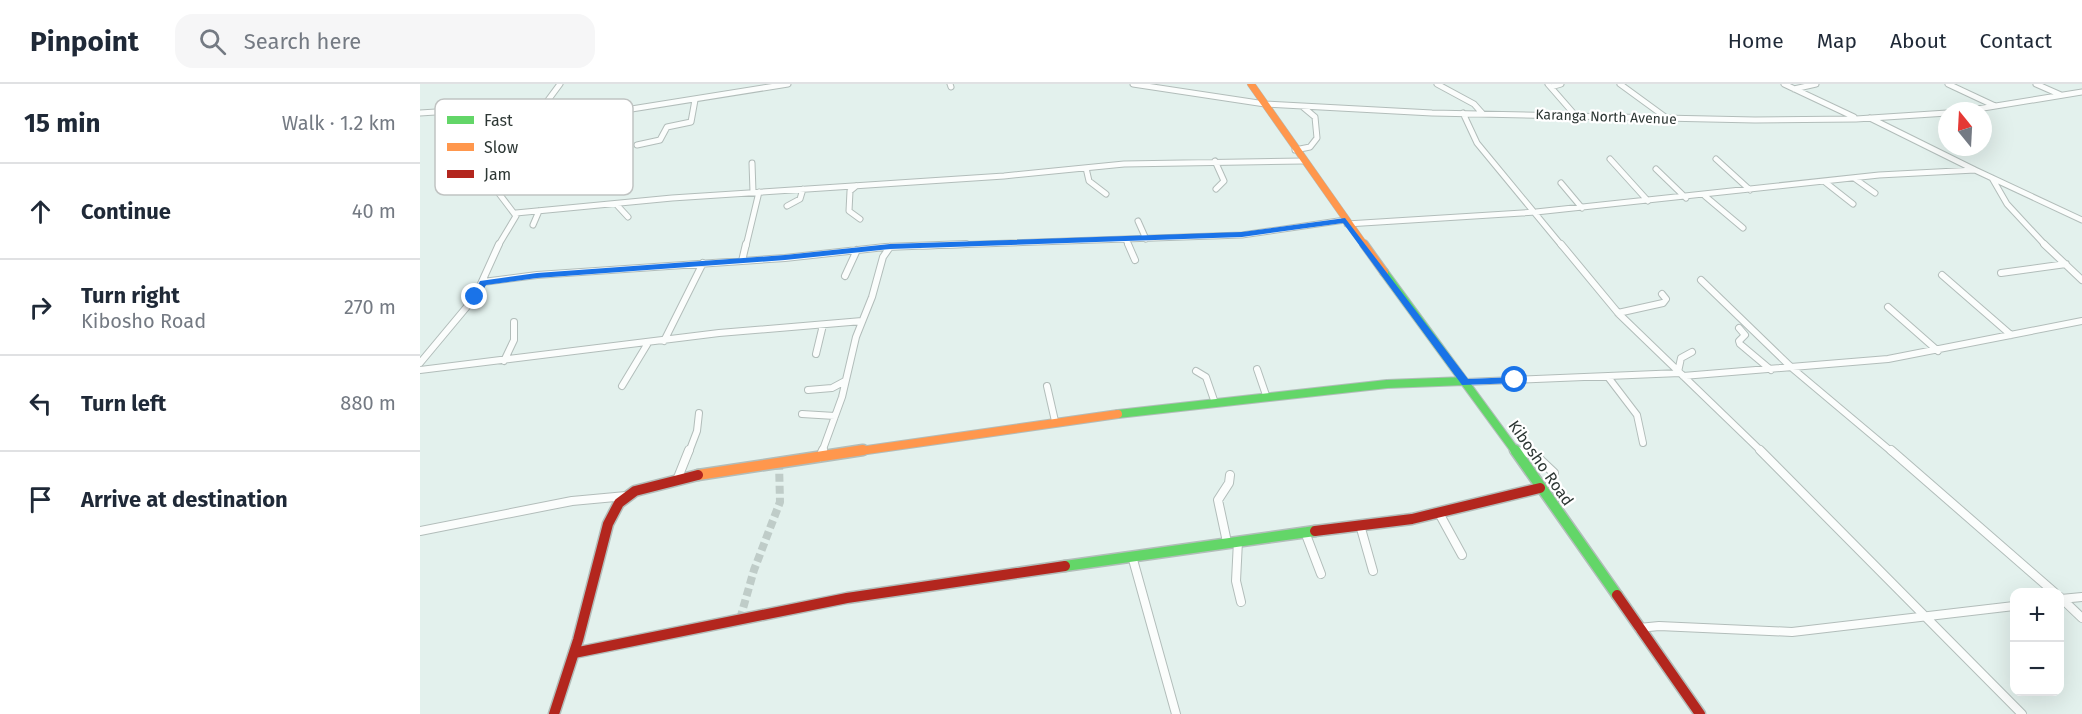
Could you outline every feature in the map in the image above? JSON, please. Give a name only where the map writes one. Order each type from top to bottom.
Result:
[{"type":"street","points":[[549,99],[560,84]]},
{"type":"street","points":[[633,109],[788,84]]},
{"type":"street","name":"Karanga North Avenue","points":[[1133,84],[1265,104],[1463,113],[1668,119],[1856,119],[1938,113]]},
{"type":"street","name":"Kibosho Road","points":[[1251,84],[1346,222],[1465,381],[1700,714]]},
{"type":"street","points":[[1437,84],[1473,104],[1482,113]]},
{"type":"street","points":[[1549,85],[1561,84]]},
{"type":"street","points":[[1620,84],[1668,119]]},
{"type":"street","points":[[1784,84],[1856,119]]},
{"type":"street","points":[[1794,89],[1816,84]]},
{"type":"street","points":[[1948,84],[1995,106]]},
{"type":"street","points":[[2036,84],[2061,95]]},
{"type":"street","points":[[1549,85],[1575,116]]},
{"type":"street","points":[[1992,106],[2082,93]]},
{"type":"street","points":[[637,145],[662,138],[667,127],[690,122],[695,100]]},
{"type":"street","points":[[1295,150],[1310,147],[1317,138],[1315,117],[1303,106]]},
{"type":"street","points":[[420,112],[435,111]]},
{"type":"street","points":[[1463,113],[1477,143],[1618,313],[1755,443],[1929,617],[2022,714]]},
{"type":"street","points":[[1867,117],[2082,220]]},
{"type":"street","points":[[1610,159],[1648,201]]},
{"type":"street","points":[[1716,159],[1750,190]]},
{"type":"street","points":[[501,195],[504,202],[516,213],[756,192],[1086,168],[1215,161],[1303,161]]},
{"type":"street","points":[[1215,161],[1224,181],[1216,189]]},
{"type":"street","points":[[742,261],[756,192],[752,164]]},
{"type":"street","points":[[1086,168],[1085,177],[1089,183],[1106,194]]},
{"type":"street","points":[[1656,169],[1686,198]]},
{"type":"street","points":[[483,282],[537,275],[742,261],[890,247],[1242,235],[1346,222],[1536,212],[1705,196],[1854,178],[1975,170]]},
{"type":"street","points":[[1854,178],[1875,194]]},
{"type":"street","points":[[1992,178],[2013,210],[2082,280]]},
{"type":"street","points":[[1825,182],[1853,204]]},
{"type":"street","points":[[1562,183],[1582,208]]},
{"type":"street","points":[[858,185],[850,191],[849,211],[860,219]]},
{"type":"street","points":[[787,206],[801,199],[803,189]]},
{"type":"street","points":[[1705,196],[1743,228]]},
{"type":"street","points":[[616,204],[628,218]]},
{"type":"street","points":[[533,225],[539,211]]},
{"type":"street","points":[[420,363],[465,310],[483,282],[516,213]]},
{"type":"street","points":[[1138,221],[1146,239]]},
{"type":"street","points":[[1126,240],[1135,260]]},
{"type":"street","points":[[820,457],[835,416],[883,257],[890,247]]},
{"type":"street","points":[[845,276],[857,250]]},
{"type":"street","points":[[664,341],[703,263]]},
{"type":"street","points":[[2001,273],[2066,264]]},
{"type":"street","points":[[1942,275],[2011,335]]},
{"type":"street","points":[[1701,280],[1792,368],[1912,468],[2049,588]]},
{"type":"street","points":[[1618,313],[1663,303],[1665,298],[1662,294]]},
{"type":"street","points":[[1888,307],[1938,351]]},
{"type":"street","points":[[420,370],[748,330],[862,321]]},
{"type":"street","points":[[420,531],[573,501],[626,496],[677,480],[1055,421],[1387,384],[1792,368],[1938,351],[2082,321]]},
{"type":"street","points":[[504,360],[514,340],[514,322]]},
{"type":"street","points":[[816,354],[824,325]]},
{"type":"street","points":[[1739,328],[1745,335],[1739,341],[1740,344],[1771,370]]},
{"type":"street","points":[[622,386],[648,343]]},
{"type":"street","points":[[1681,374],[1681,358],[1692,352]]},
{"type":"street","points":[[1257,369],[1267,398]]},
{"type":"street","points":[[1196,371],[1206,377],[1215,403]]},
{"type":"street","points":[[1608,377],[1637,415],[1643,443]]},
{"type":"street","points":[[808,390],[832,388],[846,381]]},
{"type":"street","points":[[1047,386],[1055,421]]},
{"type":"street","points":[[677,480],[697,431],[699,413]]},
{"type":"street","points":[[802,414],[835,416]]},
{"type":"street","points":[[1514,450],[1535,455],[1554,473]]},
{"type":"street","points":[[1227,542],[1218,500],[1229,483],[1230,475]]},
{"type":"street","points":[[574,652],[847,598],[1227,542],[1396,522],[1540,488]]},
{"type":"street","points":[[554,714],[574,652],[609,524],[614,509],[626,496]]},
{"type":"street","points":[[1439,513],[1462,555]]},
{"type":"street","points":[[1360,525],[1373,571]]},
{"type":"street","points":[[1305,532],[1321,574]]},
{"type":"street","points":[[1238,541],[1236,581],[1241,602]]},
{"type":"street","points":[[1132,556],[1176,714]]},
{"type":"street","points":[[2064,599],[2082,597]]},
{"type":"street","points":[[2064,602],[2082,618]]},
{"type":"street","points":[[1639,628],[1659,626],[1792,632],[2010,607]]},
{"type":"tunnel","points":[[740,619],[754,570],[780,502],[779,463]]},
{"type":"traffic: fast","points":[[1384,272],[1482,404],[1617,595]]},
{"type":"traffic: fast","points":[[1118,414],[1387,384],[1464,381]]},
{"type":"traffic: fast","points":[[1065,566],[1315,531]]},
{"type":"traffic: slow","points":[[1251,84],[1384,272]]},
{"type":"traffic: slow","points":[[698,475],[1055,421],[1118,414]]},
{"type":"traffic: jam","points":[[554,714],[578,640],[608,524],[619,503],[635,491],[698,475]]},
{"type":"traffic: jam","points":[[1315,531],[1412,519],[1540,488]]},
{"type":"traffic: jam","points":[[574,653],[847,598],[1065,566]]},
{"type":"traffic: jam","points":[[1617,595],[1700,714]]},
{"type":"route","points":[[475,297],[483,282],[537,275],[785,258],[890,247],[1242,235],[1345,220],[1466,382],[1515,380]]}]
